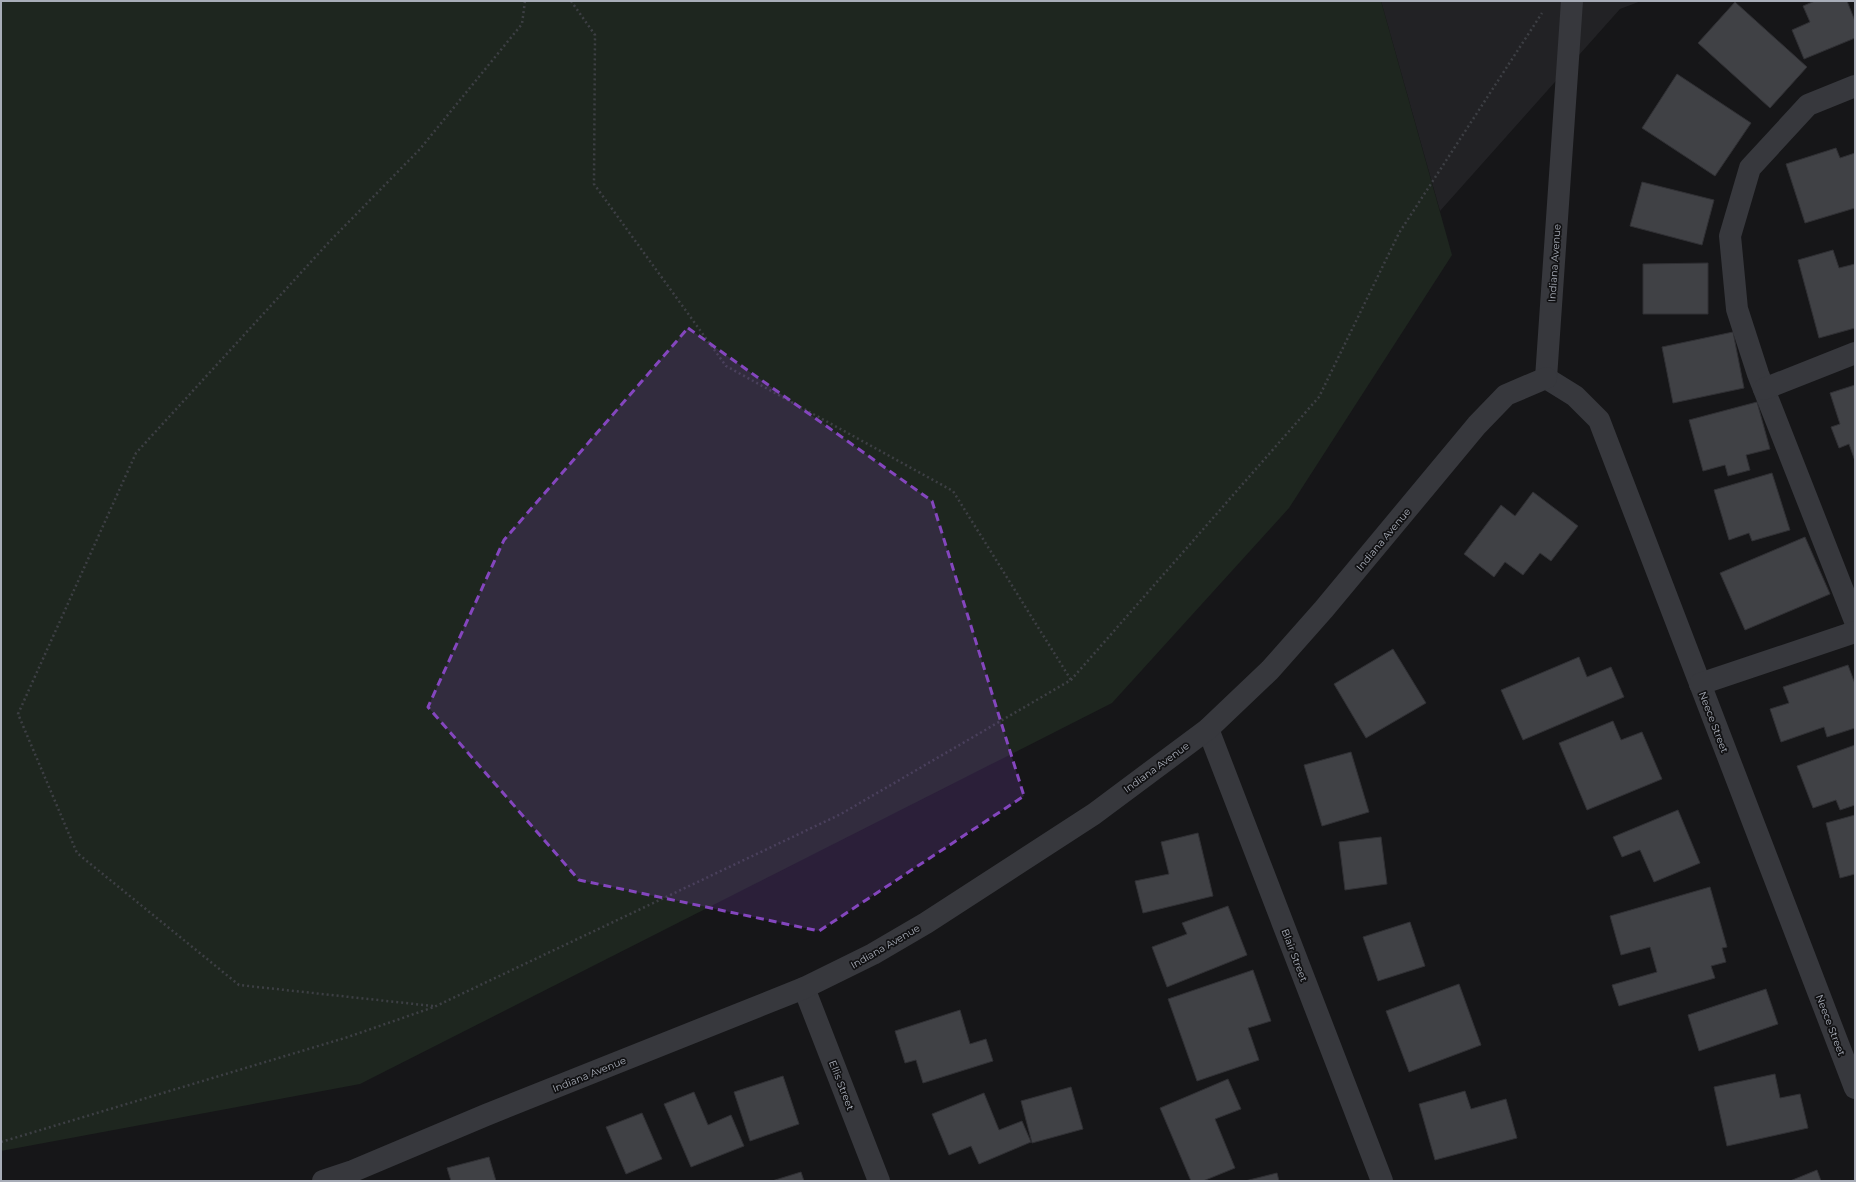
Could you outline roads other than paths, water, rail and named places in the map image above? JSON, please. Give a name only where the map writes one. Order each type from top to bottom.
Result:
[{"type":"street","name":"Indiana Avenue","points":[[323,1181],[355,1176],[501,1110],[804,988],[873,954],[926,923],[1094,814],[1208,729],[1270,670],[1324,609],[1477,425],[1506,395],[1546,378],[1572,1]]},
{"type":"street","points":[[1855,86],[1808,105],[1750,168],[1730,236],[1737,309],[1764,389],[1855,621]]},
{"type":"street","points":[[1764,389],[1855,353]]},
{"type":"street","name":"Neece Street","points":[[1546,378],[1575,396],[1599,420],[1855,1088]]},
{"type":"street","points":[[1700,684],[1855,632]]},
{"type":"street","name":"Blair Street","points":[[1208,729],[1382,1181]]},
{"type":"street","name":"Ellis Street","points":[[804,988],[879,1181]]}]
